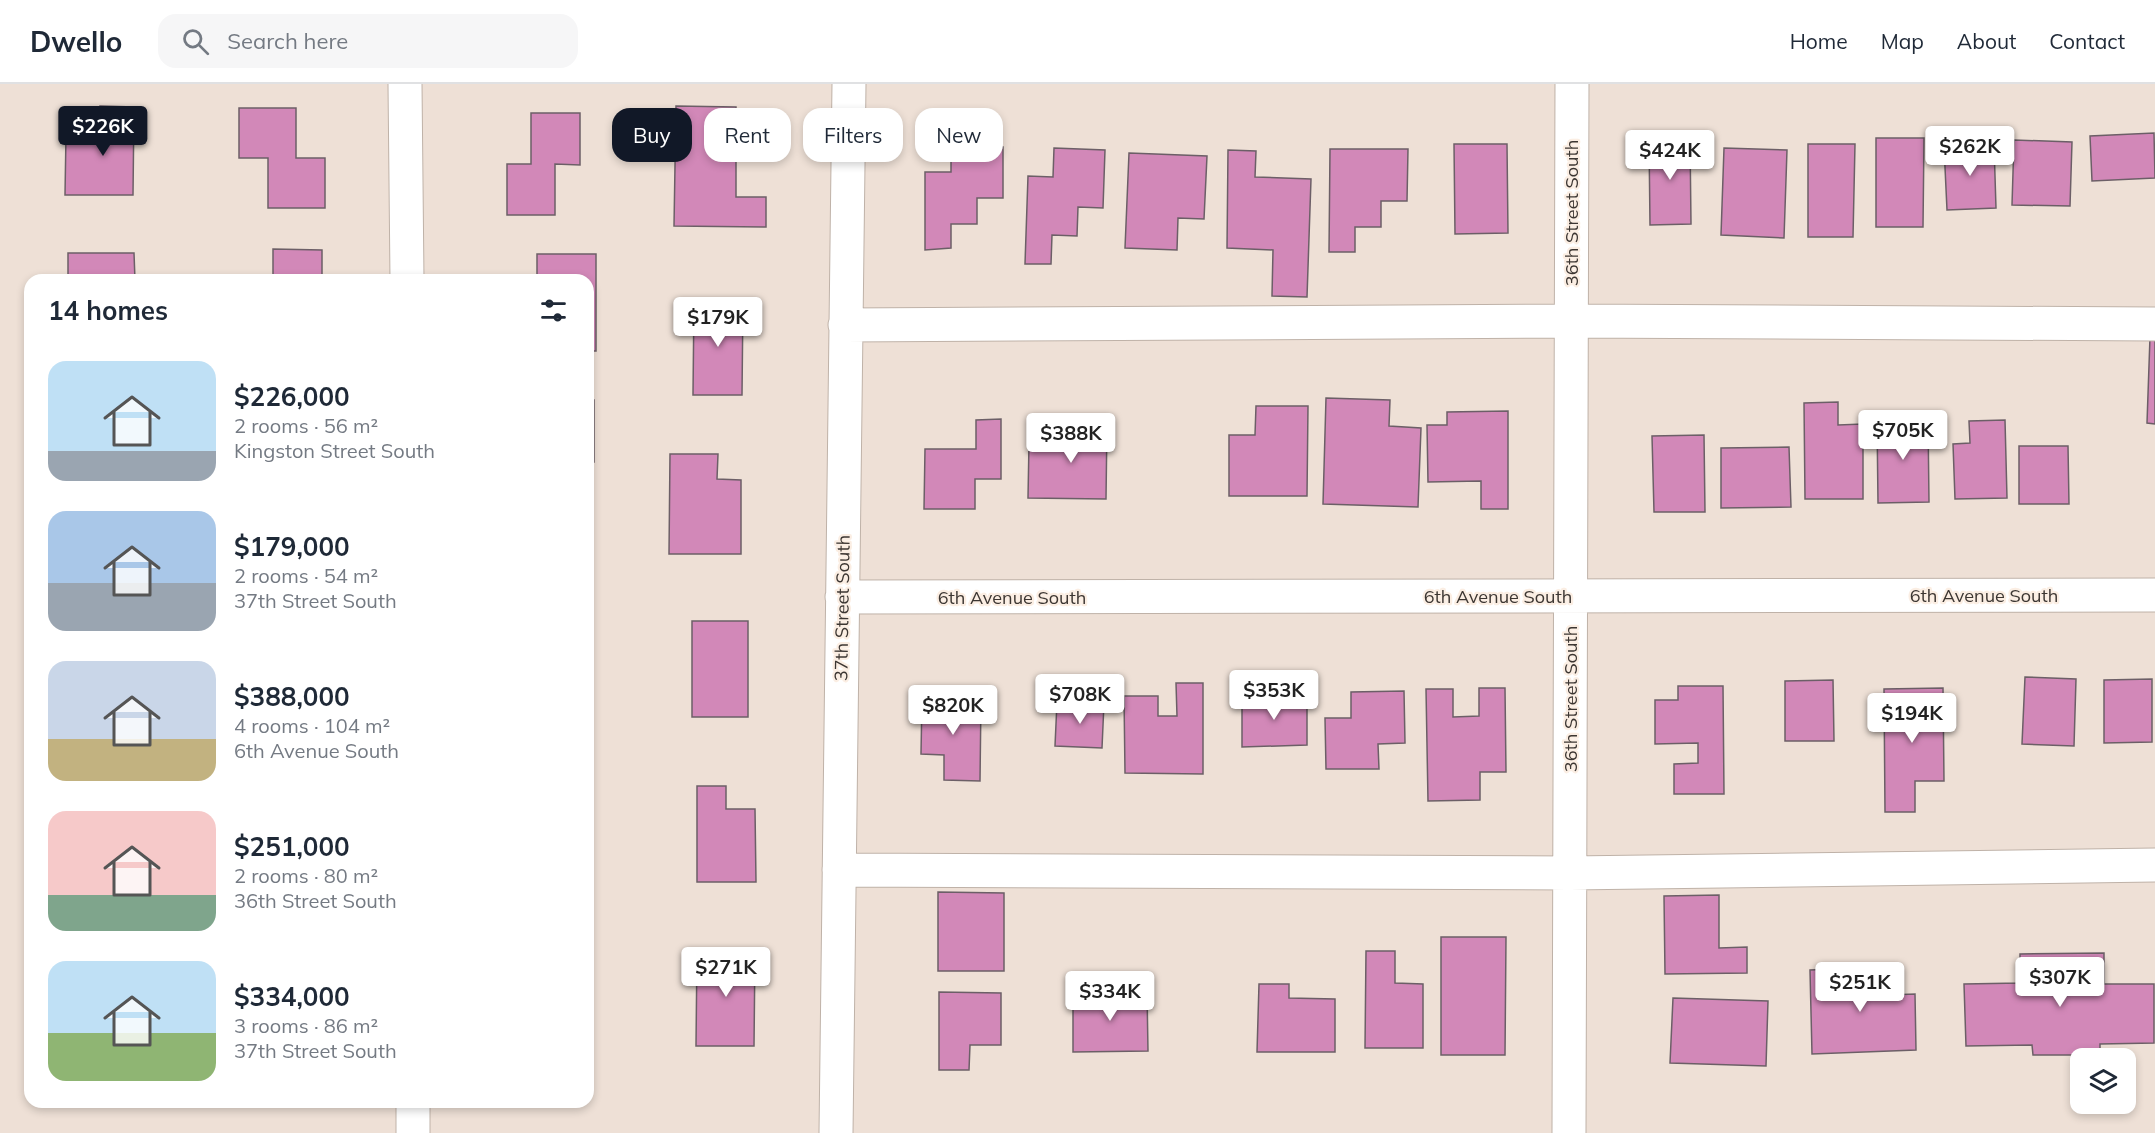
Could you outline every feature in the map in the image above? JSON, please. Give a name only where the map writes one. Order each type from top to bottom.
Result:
[{"type":"street","points":[[405,84],[407,274]]},
{"type":"street","name":"37th Street South","points":[[836,1133],[849,84]]},
{"type":"street","name":"36th Street South","points":[[1569,1133],[1572,84]]},
{"type":"street","points":[[845,325],[1571,321],[2155,324]]},
{"type":"street","name":"6th Avenue South","points":[[842,597],[2155,595]]},
{"type":"street","points":[[839,870],[1570,873],[2155,866]]},
{"type":"street","points":[[413,1108],[413,1133]]},
{"type":"building","points":[[100,106],[134,107],[133,195],[65,195],[66,135],[100,136]]},
{"type":"building","points":[[676,106],[736,107],[704,108],[704,162],[736,162],[736,197],[766,197],[766,227],[674,226],[675,162],[692,162],[692,108],[676,108]]},
{"type":"building","points":[[239,108],[296,108],[296,158],[325,158],[325,208],[268,208],[268,158],[239,158]]},
{"type":"building","points":[[531,113],[580,113],[580,165],[555,164],[555,215],[507,215],[507,164],[531,164]]},
{"type":"building","points":[[2154,133],[2155,178],[2092,181],[2090,136]]},
{"type":"building","points":[[1690,138],[1691,224],[1650,225],[1649,139]]},
{"type":"building","points":[[1876,138],[1924,138],[1923,227],[1876,227]]},
{"type":"building","points":[[2014,140],[2072,142],[2070,206],[2012,205]]},
{"type":"building","points":[[1454,144],[1507,144],[1508,233],[1455,234]]},
{"type":"building","points":[[1808,144],[1855,144],[1853,237],[1808,237]]},
{"type":"building","points":[[1994,144],[1996,208],[1947,210],[1944,146]]},
{"type":"building","points":[[1054,148],[1105,150],[1103,208],[1078,207],[1077,236],[1052,235],[1051,264],[1025,264],[1028,176],[1053,177]]},
{"type":"building","points":[[1724,148],[1787,150],[1784,238],[1721,235]]},
{"type":"building","points":[[1330,149],[1408,149],[1407,201],[1381,201],[1381,227],[1355,227],[1355,252],[1329,252]]},
{"type":"building","points":[[1228,150],[1256,151],[1255,177],[1311,179],[1307,297],[1272,296],[1273,250],[1227,248]]},
{"type":"building","points":[[1129,153],[1207,156],[1204,219],[1178,218],[1177,250],[1125,248]]},
{"type":"building","points":[[951,162],[1003,162],[1003,198],[977,198],[977,224],[951,224],[951,248],[925,250],[925,172],[951,172]]},
{"type":"building","points":[[273,249],[322,250],[322,274],[273,274]]},
{"type":"building","points":[[68,253],[134,253],[135,274],[68,274]]},
{"type":"building","points":[[537,254],[596,254],[596,351],[594,351],[594,274],[537,274]]},
{"type":"building","points":[[694,300],[743,300],[742,395],[693,395]]},
{"type":"building","points":[[2150,337],[2155,338],[2155,424],[2147,423]]},
{"type":"building","points":[[1326,398],[1390,400],[1389,426],[1421,428],[1418,507],[1323,504]]},
{"type":"building","points":[[1838,402],[1838,425],[1863,424],[1863,499],[1805,499],[1804,403]]},
{"type":"building","points":[[1256,406],[1308,406],[1307,496],[1229,496],[1229,435],[1255,435]]},
{"type":"building","points":[[1508,411],[1508,509],[1481,509],[1481,481],[1428,482],[1427,425],[1447,425],[1447,412]]},
{"type":"building","points":[[1928,418],[1929,502],[1878,503],[1877,419]]},
{"type":"building","points":[[1001,419],[1001,479],[975,479],[975,509],[924,509],[925,449],[976,449],[976,420]]},
{"type":"building","points":[[2005,420],[2007,498],[1955,499],[1953,444],[1970,443],[1969,421]]},
{"type":"building","points":[[1062,421],[1107,423],[1106,499],[1028,498],[1029,443],[1062,445]]},
{"type":"building","points":[[1704,435],[1705,512],[1654,512],[1652,436]]},
{"type":"building","points":[[2019,446],[2068,446],[2069,504],[2019,504]]},
{"type":"building","points":[[1789,447],[1791,507],[1721,508],[1721,448]]},
{"type":"building","points":[[670,454],[718,454],[717,479],[741,480],[741,554],[669,554]]},
{"type":"building","points":[[692,621],[748,621],[748,717],[692,717]]},
{"type":"building","points":[[2025,677],[2076,679],[2074,746],[2022,744]]},
{"type":"building","points":[[2152,679],[2152,742],[2104,743],[2104,680]]},
{"type":"building","points":[[1833,680],[1834,741],[1785,741],[1785,681]]},
{"type":"building","points":[[1176,683],[1203,683],[1203,774],[1125,773],[1124,696],[1158,696],[1158,716],[1177,716]]},
{"type":"building","points":[[1678,686],[1723,686],[1724,794],[1674,794],[1674,764],[1698,763],[1698,743],[1655,744],[1655,700],[1678,700]]},
{"type":"building","points":[[1479,688],[1505,688],[1506,772],[1480,772],[1480,800],[1428,801],[1426,689],[1453,689],[1453,717],[1479,716]]},
{"type":"building","points":[[1943,688],[1944,781],[1915,781],[1915,812],[1885,812],[1884,689]]},
{"type":"building","points":[[1404,691],[1405,743],[1378,744],[1379,769],[1326,769],[1325,718],[1351,718],[1351,692]]},
{"type":"building","points":[[1307,695],[1307,745],[1242,747],[1242,696]]},
{"type":"building","points":[[922,698],[981,699],[980,781],[944,780],[944,755],[921,754]]},
{"type":"building","points":[[1057,702],[1104,703],[1102,748],[1055,746]]},
{"type":"building","points":[[697,786],[726,786],[726,809],[755,809],[756,882],[697,882]]},
{"type":"building","points":[[938,892],[1004,893],[1004,971],[938,971]]},
{"type":"building","points":[[1719,895],[1719,948],[1747,947],[1747,973],[1665,974],[1664,896]]},
{"type":"building","points":[[1441,937],[1506,937],[1505,1055],[1441,1055]]},
{"type":"building","points":[[697,950],[755,950],[754,1046],[696,1046]]},
{"type":"building","points":[[1366,951],[1395,951],[1395,983],[1423,984],[1423,1048],[1365,1048]]},
{"type":"building","points":[[2104,953],[2104,984],[2154,984],[2154,1043],[2100,1044],[2100,1048],[2070,1048],[2070,1055],[2033,1055],[2032,1045],[1966,1046],[1964,984],[2020,983],[2020,954]]},
{"type":"building","points":[[1888,967],[1888,995],[1915,994],[1916,1050],[1812,1054],[1810,970]]},
{"type":"building","points":[[1259,984],[1289,984],[1289,998],[1335,999],[1335,1052],[1257,1052]]},
{"type":"building","points":[[939,992],[1001,993],[1001,1045],[970,1045],[969,1070],[939,1070]]},
{"type":"building","points":[[1147,992],[1148,1051],[1073,1052],[1073,993]]},
{"type":"building","points":[[1673,998],[1768,1001],[1766,1066],[1670,1063]]}]
